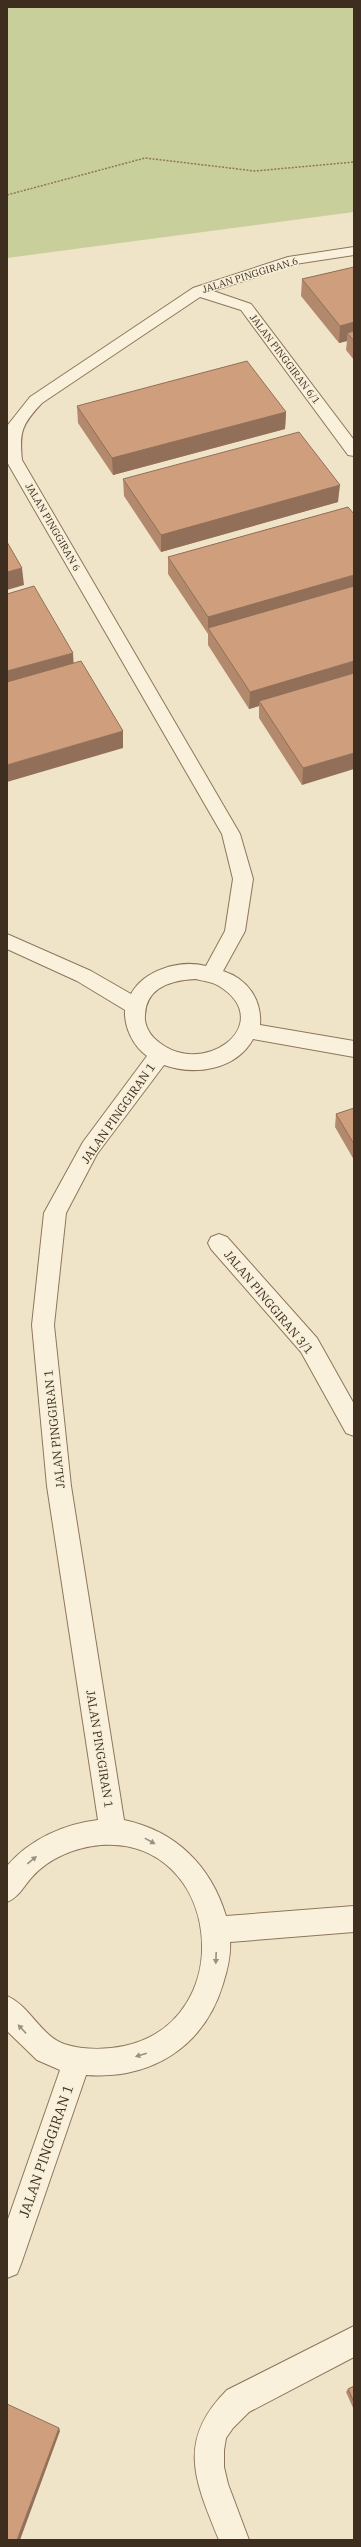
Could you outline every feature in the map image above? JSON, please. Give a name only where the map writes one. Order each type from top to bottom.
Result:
[{"type":"street","name":"JALAN PINGGIRAN 6","points":[[212,973],[235,931],[243,878],[231,834],[14,460],[11,438],[15,423],[36,400],[198,291],[293,260],[354,251]]},
{"type":"street","name":"JALAN PINGGIRAN 6/1","points":[[198,291],[246,307],[354,451]]},
{"type":"street","points":[[9,947],[84,976],[135,1006]]},
{"type":"street","points":[[191,971],[212,973],[228,980],[241,990],[249,1002],[253,1017],[250,1031],[242,1043],[229,1054],[213,1060],[194,1063],[176,1061],[160,1055],[146,1045],[138,1033],[134,1020],[135,1006],[150,984],[164,976],[191,971]]},
{"type":"street","points":[[250,1031],[354,1049]]},
{"type":"street","name":"JALAN PINGGIRAN 1","points":[[113,1832],[59,1486],[43,1325],[55,1213],[90,1148],[160,1055]]},
{"type":"street","name":"JALAN PINGGIRAN 3/1","points":[[218,1242],[309,1345],[354,1426]]},
{"type":"street","points":[[7,1889],[29,1861],[54,1844],[83,1834],[113,1832],[143,1837],[170,1852],[192,1872],[208,1900],[217,1930],[216,1966],[204,2002],[181,2032],[150,2052],[115,2063],[78,2061],[48,2050],[23,2030],[7,2010]]},
{"type":"street","points":[[217,1930],[354,1919]]},
{"type":"street","name":"JALAN PINGGIRAN 1","points":[[7,2264],[78,2061]]},
{"type":"street","points":[[234,2540],[211,2480],[207,2456],[211,2433],[223,2413],[238,2401],[354,2341]]},
{"type":"path","points":[[7,195],[145,158],[255,171],[354,162]]},
{"type":"green space","points":[[7,7],[354,7],[354,212],[7,258]]},
{"type":"building","points":[[354,267],[354,322],[340,326],[302,279]]},
{"type":"building","points":[[354,331],[354,341],[347,333]]},
{"type":"building","points":[[247,361],[286,412],[112,458],[77,406]]},
{"type":"building","points":[[299,432],[340,485],[161,535],[123,479]]},
{"type":"building","points":[[348,507],[354,514],[354,575],[208,617],[168,557]]},
{"type":"building","points":[[7,542],[22,568],[7,572]]},
{"type":"building","points":[[34,586],[73,653],[7,671],[7,594]]},
{"type":"building","points":[[354,586],[354,661],[250,692],[208,628]]},
{"type":"building","points":[[81,661],[123,731],[7,765],[7,682]]},
{"type":"building","points":[[354,673],[354,753],[303,768],[259,701]]},
{"type":"building","points":[[354,1108],[354,1144],[336,1114]]},
{"type":"building","points":[[354,2386],[354,2402],[348,2389]]},
{"type":"building","points":[[7,2404],[59,2428],[17,2540],[7,2540]]}]
